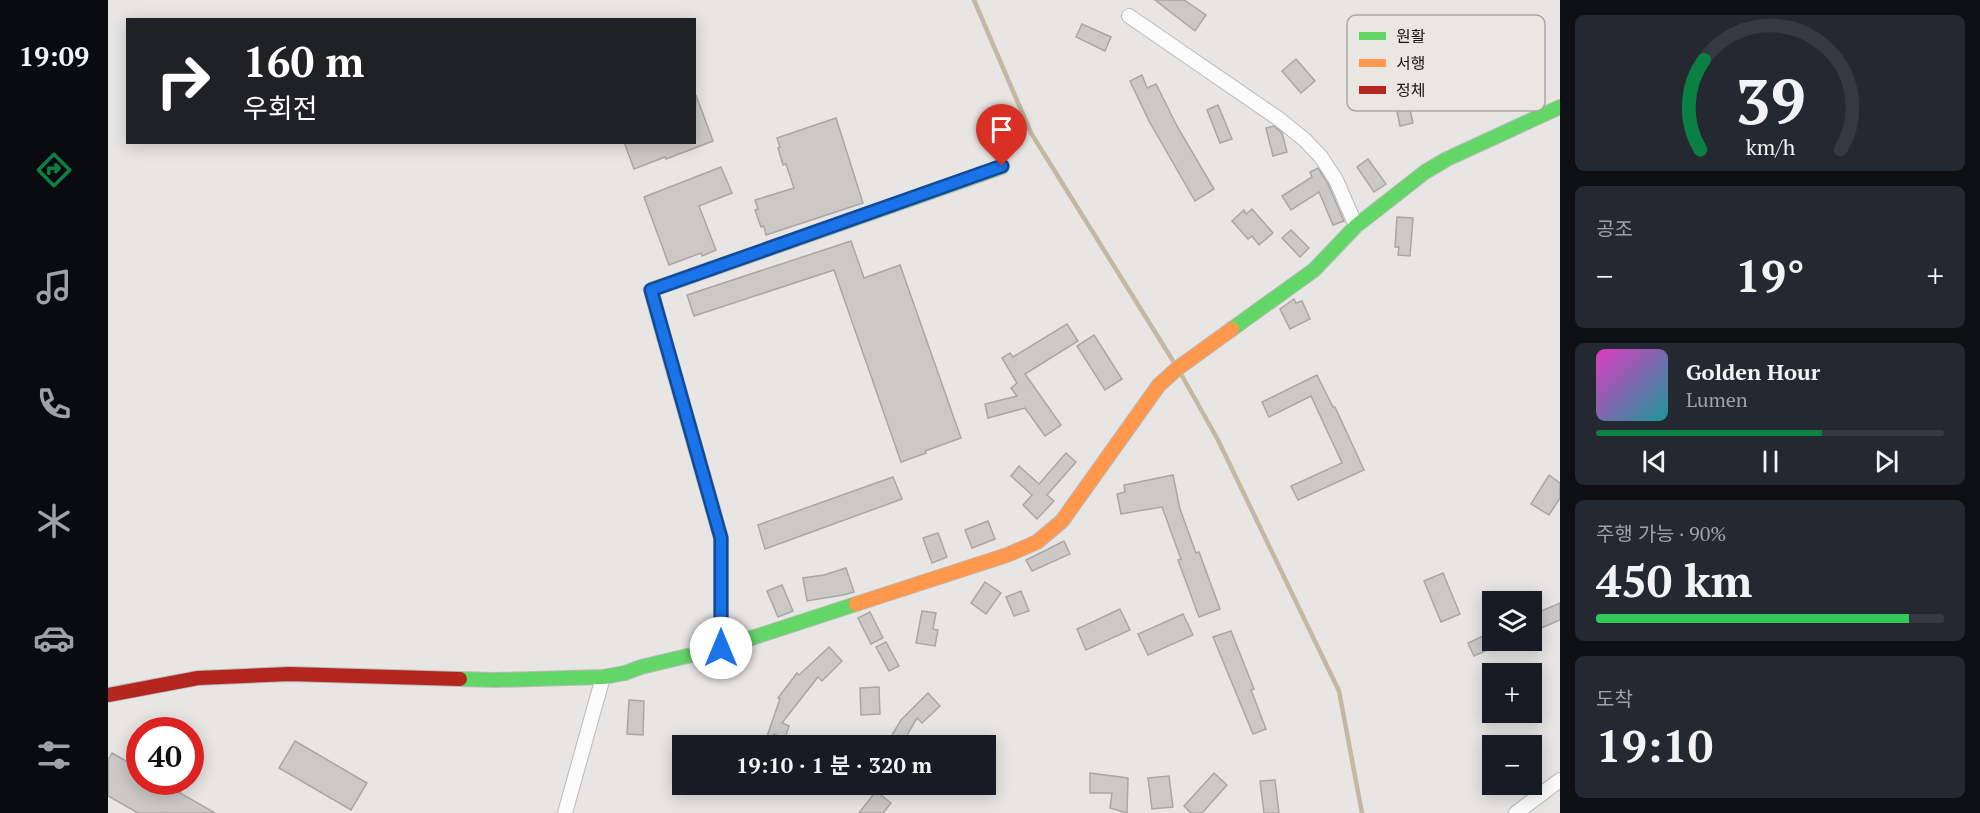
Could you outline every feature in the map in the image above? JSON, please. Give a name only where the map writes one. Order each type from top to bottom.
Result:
[{"type":"street","points":[[1129,16],[1279,119],[1305,140],[1321,157],[1336,180],[1356,226]]},
{"type":"street","points":[[108,695],[198,678],[290,674],[495,680],[603,677],[721,648],[1007,555],[1037,542],[1062,521],[1159,385],[1178,368],[1314,270],[1356,226],[1425,172],[1447,159],[1560,107]]},
{"type":"street","points":[[721,648],[721,538],[651,290],[1002,166]]},
{"type":"street","points":[[565,813],[603,677]]},
{"type":"street","points":[[1516,813],[1560,780]]},
{"type":"building","points":[[1155,0],[1184,0],[1206,15],[1195,31]]},
{"type":"building","points":[[1082,24],[1111,37],[1105,51],[1076,37]]},
{"type":"building","points":[[1296,59],[1315,81],[1301,93],[1282,71]]},
{"type":"building","points":[[1142,75],[1147,88],[1156,84],[1178,128],[1214,189],[1195,201],[1149,121],[1130,81]]},
{"type":"building","points":[[696,95],[713,141],[634,169],[625,144],[696,144]]},
{"type":"building","points":[[1218,105],[1232,139],[1220,143],[1207,110]]},
{"type":"building","points":[[1397,111],[1410,111],[1413,123],[1400,126]]},
{"type":"building","points":[[836,118],[863,203],[766,235],[755,210],[758,209],[755,200],[794,188],[786,164],[783,165],[777,138]]},
{"type":"building","points":[[1274,126],[1282,133],[1287,152],[1273,156],[1266,128]]},
{"type":"building","points":[[1368,159],[1386,184],[1374,192],[1357,167]]},
{"type":"building","points":[[721,167],[732,193],[699,206],[716,250],[669,265],[644,197]]},
{"type":"building","points":[[1318,168],[1328,184],[1344,221],[1333,225],[1319,192],[1291,210],[1282,196],[1312,177],[1310,172]]},
{"type":"building","points":[[1252,209],[1273,233],[1259,245],[1252,236],[1248,239],[1232,221],[1244,210],[1246,214]]},
{"type":"building","points":[[1397,217],[1413,218],[1410,256],[1398,255],[1399,247],[1395,247]]},
{"type":"building","points":[[1291,230],[1309,248],[1300,257],[1282,238]]},
{"type":"building","points":[[851,241],[864,278],[900,265],[961,438],[901,462],[834,270],[694,316],[687,295]]},
{"type":"building","points":[[1294,299],[1296,303],[1302,301],[1310,319],[1290,329],[1280,309]]},
{"type":"building","points":[[1067,324],[1078,341],[1025,374],[1061,425],[1045,436],[1025,408],[988,418],[985,404],[1017,396],[1011,388],[1017,383],[1002,358],[1010,353],[1013,357]]},
{"type":"building","points":[[1094,335],[1122,379],[1105,390],[1077,346]]},
{"type":"building","points":[[1317,375],[1335,407],[1364,470],[1298,500],[1291,486],[1342,463],[1311,396],[1269,417],[1262,402]]},
{"type":"building","points":[[1066,453],[1076,462],[1047,495],[1054,501],[1037,519],[1023,505],[1032,495],[1011,476],[1019,466],[1039,484]]},
{"type":"building","points":[[1173,475],[1180,509],[1220,609],[1199,617],[1162,507],[1121,514],[1117,494],[1125,492],[1124,485]]},
{"type":"building","points":[[1549,475],[1560,483],[1560,498],[1549,515],[1531,504]]},
{"type":"building","points":[[893,477],[902,499],[765,549],[758,525]]},
{"type":"building","points":[[988,521],[995,539],[972,548],[965,530]]},
{"type":"building","points":[[938,533],[947,557],[932,563],[923,538]]},
{"type":"building","points":[[1064,541],[1070,554],[1032,571],[1026,560]]},
{"type":"building","points":[[846,568],[854,592],[807,601],[803,578],[824,575]]},
{"type":"building","points":[[1443,573],[1460,614],[1441,622],[1424,581]]},
{"type":"building","points":[[985,582],[1001,593],[986,614],[971,603]]},
{"type":"building","points":[[782,585],[793,611],[778,617],[767,591]]},
{"type":"building","points":[[1021,591],[1029,611],[1014,616],[1006,597]]},
{"type":"building","points":[[1560,603],[1560,620],[1542,628],[1542,611]]},
{"type":"building","points":[[1120,609],[1130,630],[1086,650],[1077,629]]},
{"type":"building","points":[[922,611],[936,613],[933,629],[938,630],[935,646],[916,643]]},
{"type":"building","points":[[870,612],[883,638],[871,644],[858,618]]},
{"type":"building","points":[[1183,614],[1193,635],[1148,655],[1138,634]]},
{"type":"building","points":[[1231,631],[1254,689],[1251,690],[1266,729],[1253,734],[1213,637]]},
{"type":"building","points":[[1482,637],[1482,651],[1485,651],[1474,656],[1468,643]]},
{"type":"building","points":[[886,642],[899,666],[889,671],[876,647]]},
{"type":"building","points":[[829,647],[842,661],[822,681],[818,677],[782,723],[789,726],[786,735],[767,735],[780,699],[778,698],[797,673],[799,675]]},
{"type":"building","points":[[879,687],[880,714],[861,715],[860,688]]},
{"type":"building","points":[[928,693],[940,706],[922,723],[917,718],[907,735],[892,735],[901,720]]},
{"type":"building","points":[[629,700],[644,701],[643,735],[627,734]]},
{"type":"building","points":[[295,741],[367,783],[351,810],[279,768]]},
{"type":"building","points":[[112,753],[126,761],[126,795],[184,795],[215,813],[138,813],[108,796],[108,760]]},
{"type":"building","points":[[1090,773],[1128,778],[1127,813],[1110,808],[1112,793],[1090,793]]},
{"type":"building","points":[[1214,773],[1227,785],[1202,813],[1191,813],[1184,806]]},
{"type":"building","points":[[1169,776],[1173,807],[1152,809],[1148,778]]},
{"type":"building","points":[[1275,780],[1279,813],[1264,813],[1260,781]]},
{"type":"building","points":[[873,795],[881,795],[891,803],[883,813],[859,813]]},
{"type":"waterway","points":[[974,0],[1031,133],[1175,364]]},
{"type":"waterway","points":[[1181,374],[1218,440],[1339,691],[1362,813]]},
{"type":"traffic: fast","points":[[1232,329],[1314,270],[1356,226],[1425,172],[1447,159],[1560,107]]},
{"type":"traffic: fast","points":[[664,337],[651,290],[1002,167]]},
{"type":"traffic: fast","points":[[460,679],[603,677],[625,673],[721,648],[856,604]]},
{"type":"traffic: slow","points":[[856,604],[1007,555],[1037,542],[1062,521],[1159,385],[1178,368],[1232,329]]},
{"type":"traffic: slow","points":[[664,337],[721,538],[721,648]]},
{"type":"traffic: jam","points":[[108,695],[198,678],[290,674],[460,679]]},
{"type":"route","points":[[721,648],[721,538],[651,290],[1002,166]]}]
